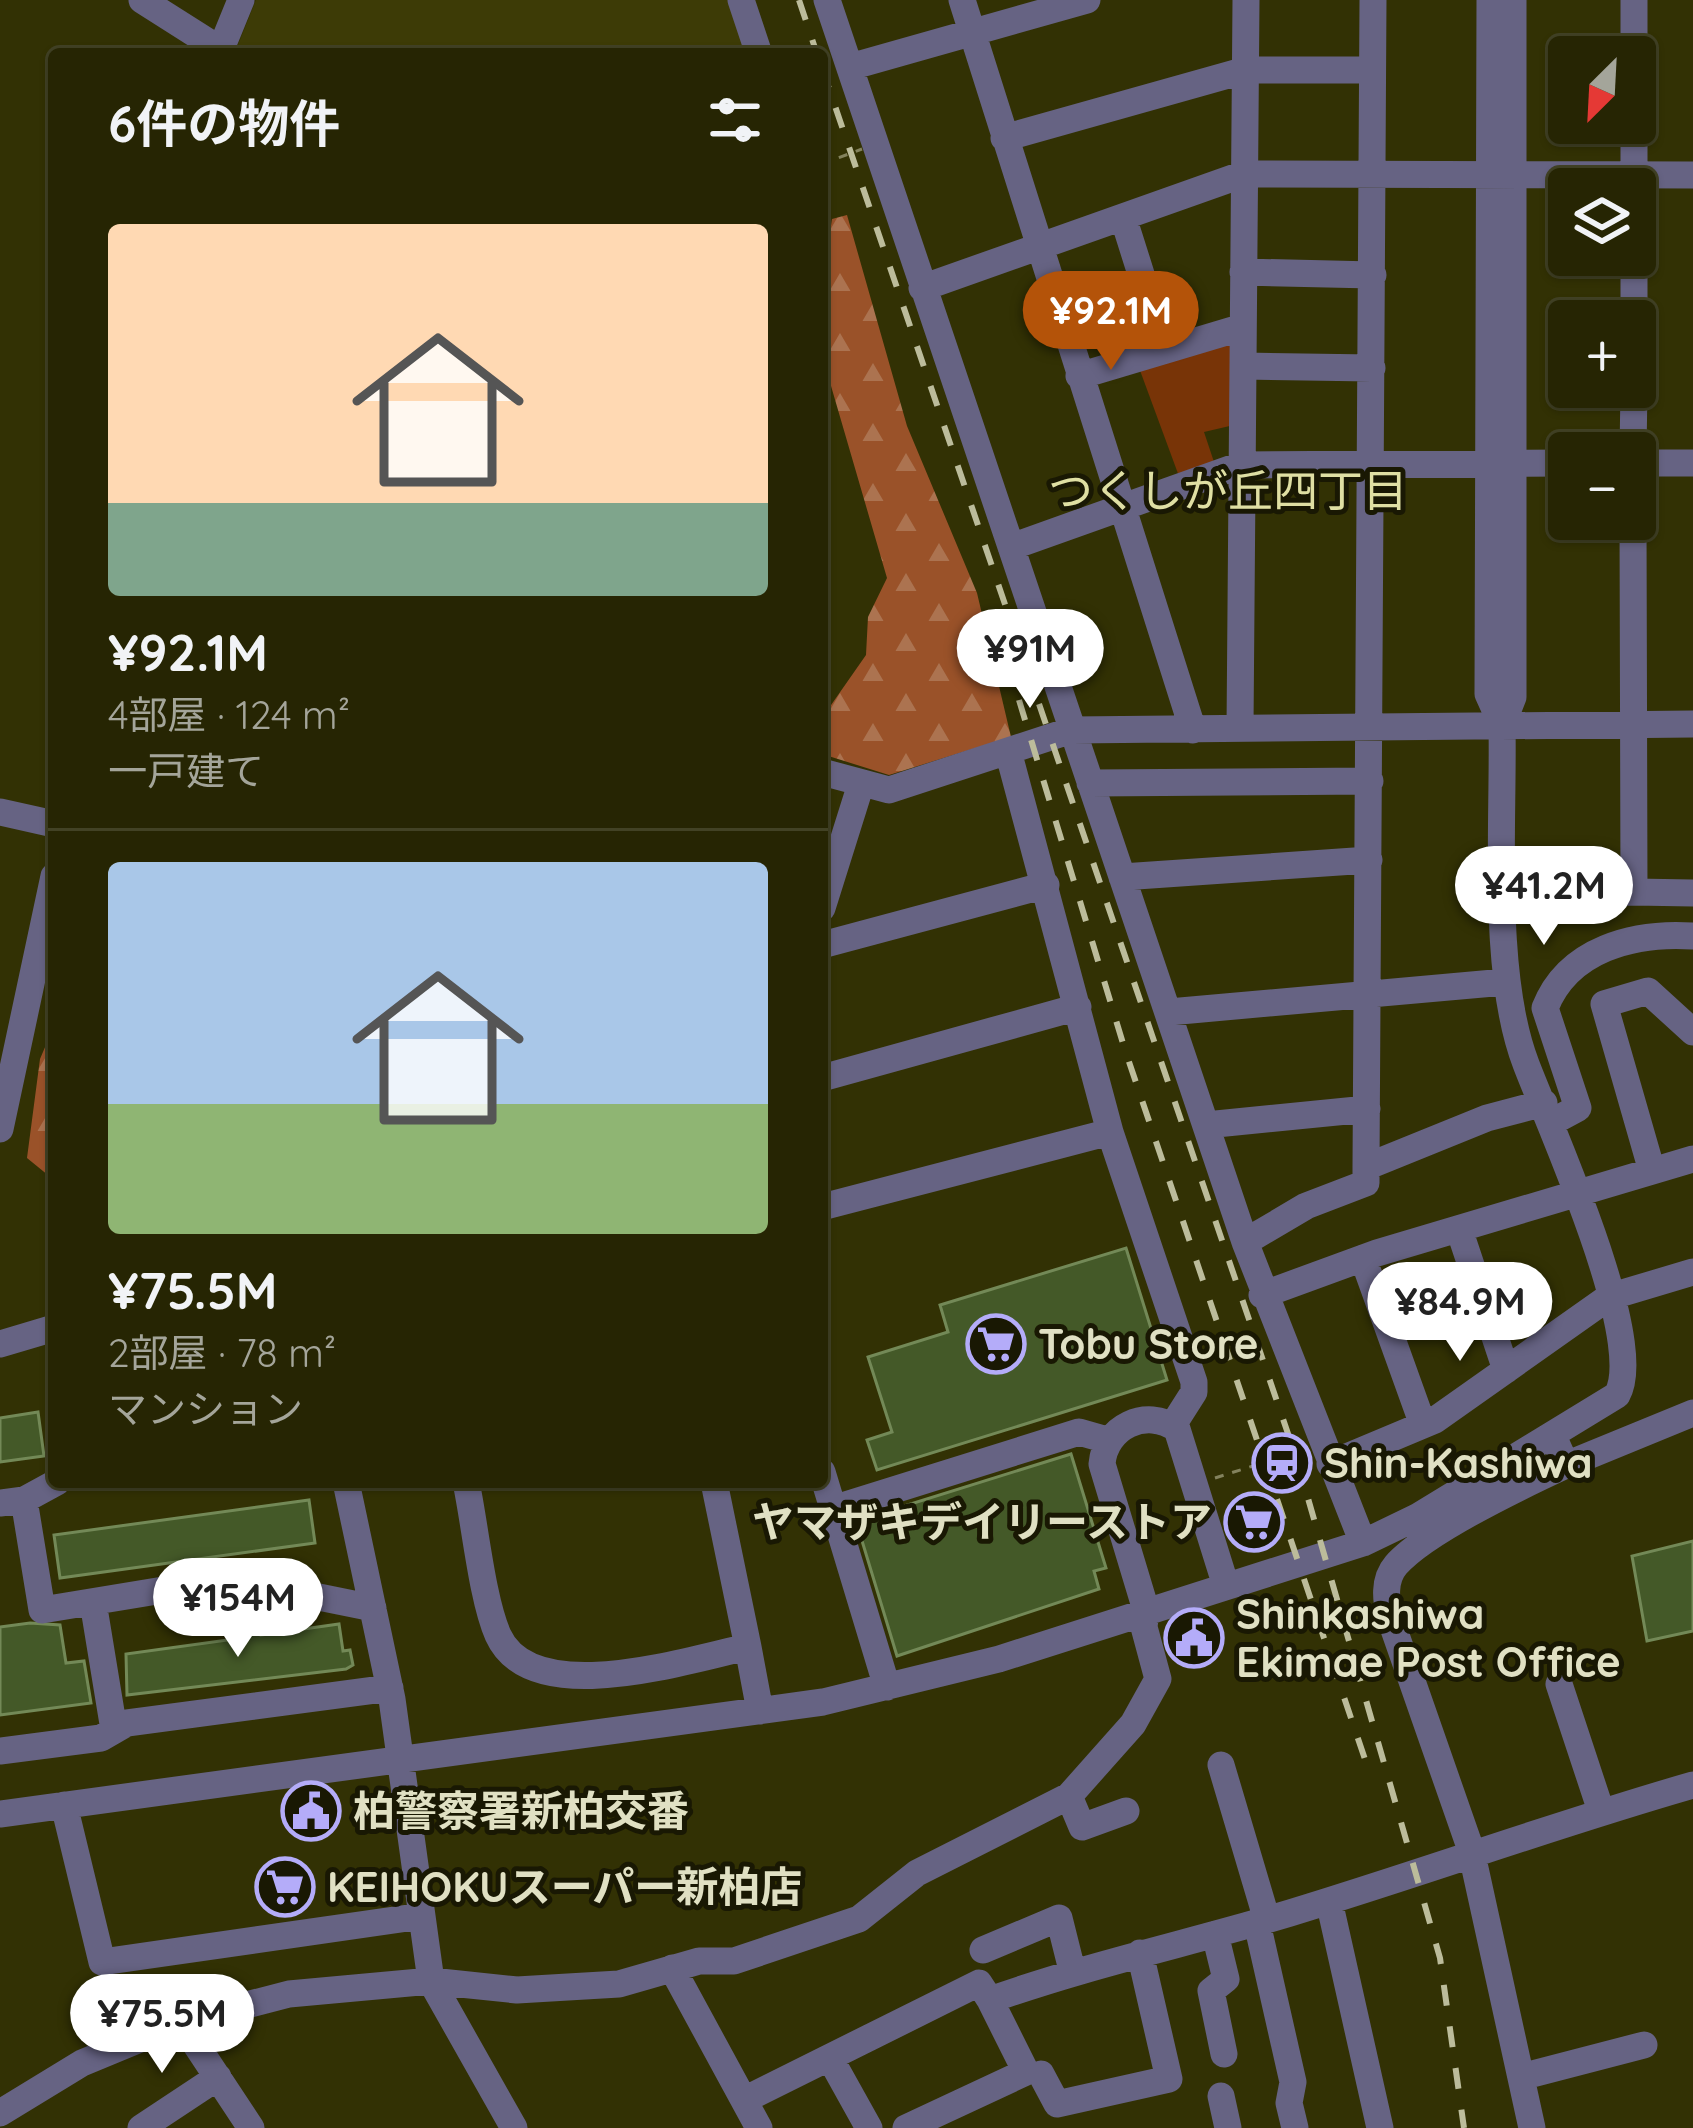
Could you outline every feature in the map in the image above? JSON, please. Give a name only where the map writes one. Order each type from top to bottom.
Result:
[{"type":"street","points":[[142,0],[219,48]]},
{"type":"street","points":[[225,48],[242,0]]},
{"type":"street","points":[[741,0],[756,48]]},
{"type":"street","points":[[826,0],[1262,1295],[1363,1543]]},
{"type":"street","points":[[962,0],[1193,730]]},
{"type":"street","points":[[850,68],[1084,0]]},
{"type":"street","points":[[1240,728],[1246,0]]},
{"type":"street","points":[[1245,1242],[1306,1207],[1366,1184],[1373,0]]},
{"type":"street","points":[[1490,0],[1501,174]]},
{"type":"street","points":[[0,1814],[760,1712],[999,1659],[1363,1543],[1617,1395],[1626,1366],[1609,1297],[1580,1195],[1517,1038],[1505,982],[1502,725],[1513,697],[1500,464],[1501,174],[1513,0]]},
{"type":"street","points":[[1634,0],[1634,36]]},
{"type":"street","points":[[1004,138],[1246,70],[1372,70]]},
{"type":"street","points":[[922,289],[1244,174],[1548,177]]},
{"type":"street","points":[[1656,179],[1693,175]]},
{"type":"street","points":[[1123,217],[1165,350]]},
{"type":"street","points":[[1244,272],[1373,275]]},
{"type":"street","points":[[1079,376],[1243,327]]},
{"type":"street","points":[[1243,366],[1372,368]]},
{"type":"street","points":[[1011,547],[1241,465],[1548,463]]},
{"type":"street","points":[[1656,463],[1693,463]]},
{"type":"street","points":[[1633,540],[1634,892]]},
{"type":"street","points":[[828,774],[889,790],[1072,730],[1693,724]]},
{"type":"street","points":[[1008,751],[1110,1132],[1194,1382],[1195,1392],[1173,1425]]},
{"type":"street","points":[[1090,783],[1370,781]]},
{"type":"street","points":[[828,889],[861,784]]},
{"type":"street","points":[[0,812],[48,823]]},
{"type":"street","points":[[1123,878],[1369,860]]},
{"type":"street","points":[[828,943],[1046,884]]},
{"type":"street","points":[[1505,893],[1693,893]]},
{"type":"street","points":[[0,1130],[48,904]]},
{"type":"street","points":[[1366,1167],[1487,1118],[1579,1108],[1545,1008],[1555,983],[1563,973],[1627,941],[1656,934],[1693,936]]},
{"type":"street","points":[[1169,1012],[1505,982]]},
{"type":"street","points":[[1652,1171],[1604,1004],[1648,991],[1693,1032]]},
{"type":"street","points":[[828,1076],[1078,1007]]},
{"type":"street","points":[[1206,1125],[1366,1109]]},
{"type":"street","points":[[828,1205],[1110,1132]]},
{"type":"street","points":[[1262,1295],[1364,1258],[1693,1159]]},
{"type":"street","points":[[1460,1229],[1506,1370]]},
{"type":"street","points":[[1364,1258],[1423,1425]]},
{"type":"street","points":[[1326,1454],[1423,1425],[1609,1297],[1693,1272]]},
{"type":"street","points":[[0,1344],[48,1330]]},
{"type":"street","points":[[1617,1395],[1649,1433]]},
{"type":"street","points":[[1532,2128],[1472,1850],[1390,1618],[1386,1589],[1395,1566],[1481,1507],[1566,1465],[1693,1413]]},
{"type":"street","points":[[0,2113],[82,2063],[182,2022],[289,1994],[430,1981],[517,1990],[620,1984],[672,1968],[734,1961],[859,1919],[917,1873],[1069,1796],[1133,1724],[1158,1679],[1144,1628],[1145,1610],[1102,1464],[1107,1440],[1118,1429],[1139,1422],[1173,1425]]},
{"type":"street","points":[[1173,1425],[1226,1586]]},
{"type":"street","points":[[833,1509],[1079,1432],[1107,1440]]},
{"type":"street","points":[[1553,1436],[1566,1465]]},
{"type":"street","points":[[48,1486],[12,1502],[42,1610],[230,1579],[373,1608]]},
{"type":"street","points":[[347,1488],[390,1688],[430,1981],[514,2128]]},
{"type":"street","points":[[467,1488],[499,1639],[534,1667],[592,1680],[748,1647]]},
{"type":"street","points":[[715,1488],[760,1712]]},
{"type":"street","points":[[827,1488],[887,1687]]},
{"type":"street","points":[[93,1602],[114,1730]]},
{"type":"street","points":[[1559,1684],[1601,1811]]},
{"type":"street","points":[[0,1751],[101,1738],[127,1723],[390,1688]]},
{"type":"street","points":[[1220,1766],[1262,1921],[1293,2082],[1289,2103],[1295,2128]]},
{"type":"street","points":[[990,2000],[1072,1970],[1141,1953],[1165,1933],[1215,1934],[1262,1921],[1472,1850],[1693,1784]]},
{"type":"street","points":[[1069,1796],[1082,1827],[1126,1811]]},
{"type":"street","points":[[64,1805],[102,1962],[422,1916]]},
{"type":"street","points":[[1329,1901],[1380,2128]]},
{"type":"street","points":[[983,1950],[1059,1918],[1072,1970]]},
{"type":"street","points":[[1215,1934],[1226,1979],[1211,1990],[1224,2054]]},
{"type":"street","points":[[1041,2074],[1057,2104],[1169,2079],[1141,1953]]},
{"type":"street","points":[[672,1968],[759,2128]]},
{"type":"street","points":[[744,2100],[979,1983],[1026,2072],[906,2128]]},
{"type":"street","points":[[182,2022],[251,2128]]},
{"type":"street","points":[[1521,2077],[1644,2045]]},
{"type":"street","points":[[830,2058],[869,2128]]},
{"type":"street","points":[[141,2128],[218,2077]]},
{"type":"street","points":[[1221,2096],[1228,2128]]},
{"type":"path","points":[[828,162],[862,149]]},
{"type":"path","points":[[1196,1484],[1280,1459],[1326,1454]]},
{"type":"shaded area","points":[[256,0],[735,0],[749,48],[238,48]]},
{"type":"shaded area","points":[[1236,342],[1234,425],[1204,432],[1215,465],[1180,479],[1138,365]]},
{"type":"green space","points":[[847,215],[907,426],[977,593],[1011,737],[889,775],[828,756],[828,709],[866,655],[868,617],[887,578],[828,376],[832,219]]},
{"type":"green space","points":[[48,1040],[48,1175],[27,1158],[40,1059]]},
{"type":"building","points":[[1126,1248],[1167,1380],[877,1470],[867,1440],[892,1432],[868,1357],[948,1332],[940,1305]]},
{"type":"building","points":[[38,1412],[44,1456],[0,1462],[0,1418]]},
{"type":"building","points":[[1071,1454],[1106,1568],[1094,1571],[1099,1589],[897,1656],[856,1521]]},
{"type":"building","points":[[309,1500],[315,1543],[60,1578],[54,1535]]},
{"type":"building","points":[[1693,1541],[1693,1631],[1647,1641],[1632,1556]]},
{"type":"building","points":[[339,1624],[343,1651],[350,1650],[353,1665],[346,1669],[127,1695],[126,1654],[242,1638],[241,1631],[260,1628],[261,1635]]},
{"type":"building","points":[[60,1625],[66,1663],[84,1661],[91,1703],[0,1715],[0,1627]]},
{"type":"railway","points":[[799,0],[815,48]]},
{"type":"railway","points":[[828,86],[1297,1460],[1440,1958],[1464,2128]]},
{"type":"railway","points":[[1019,700],[1125,1050],[1371,1777]]},
{"type":"place","name":"Tobu Store","points":[[996,1344]]},
{"type":"place","name":"Shin-Kashiwa","points":[[1282,1463]]},
{"type":"place","name":"ヤマザキデイリーストア","points":[[1254,1522]]},
{"type":"place","name":"Shinkashiwa Ekimae Post Office","points":[[1194,1638]]},
{"type":"place","name":"柏警察署新柏交番","points":[[311,1811]]},
{"type":"place","name":"KEIHOKUスーパー新柏店","points":[[285,1887]]},
{"type":"district","name":"つくしが丘四丁目","points":[[1228,491]]}]
